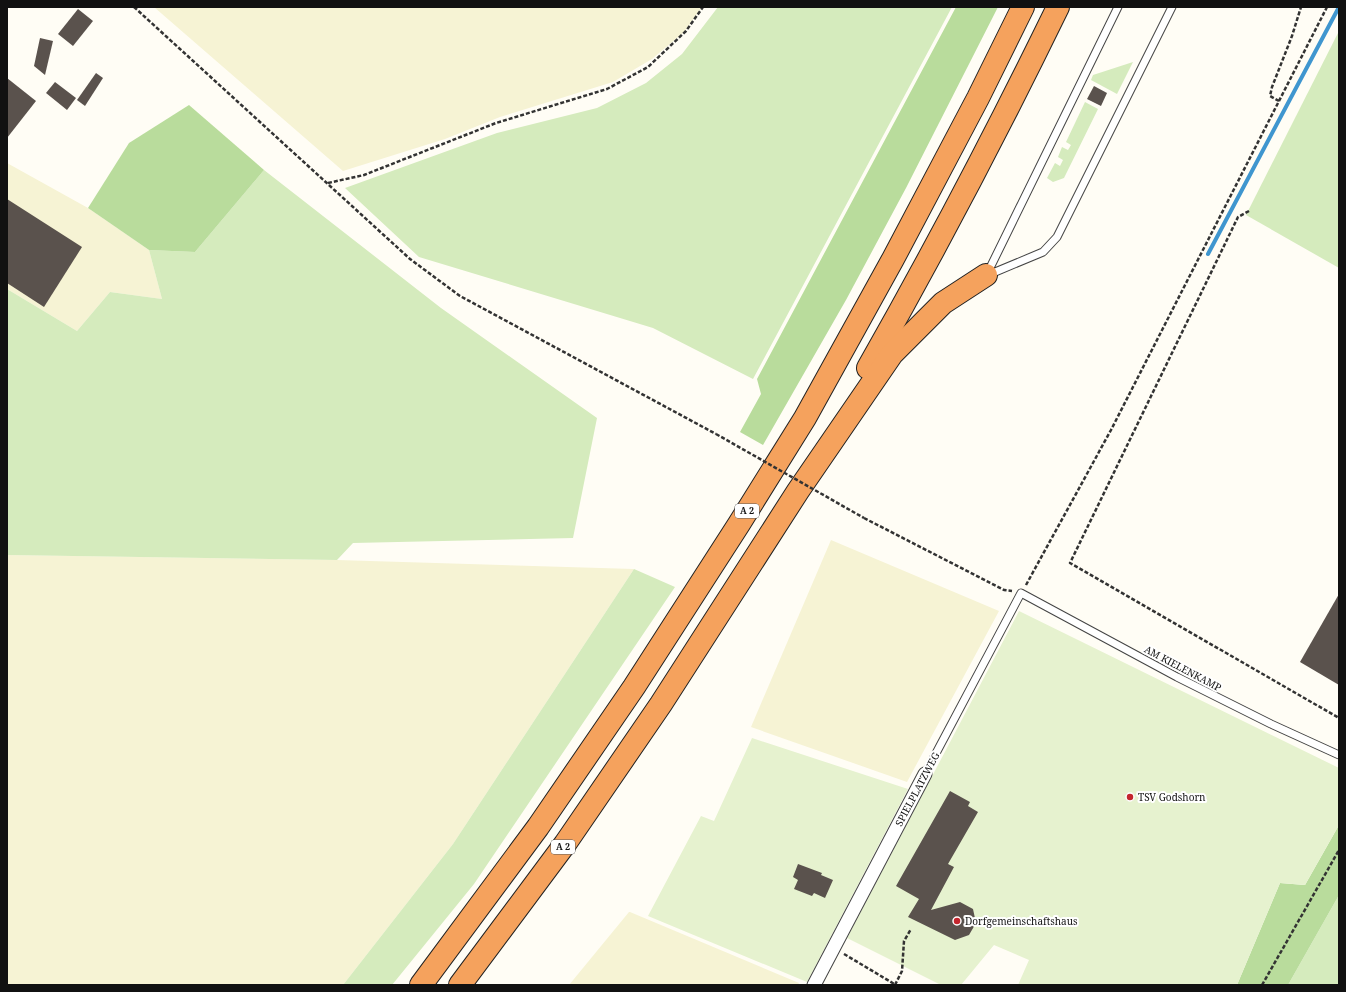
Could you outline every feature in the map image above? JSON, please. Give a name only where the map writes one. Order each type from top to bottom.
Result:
[{"type":"highway","name":"A 2","points":[[421,985],[542,821],[634,687],[755,498],[804,418],[894,259],[1023,7]]},
{"type":"highway","name":"A 2","points":[[460,985],[587,812],[665,698],[798,491],[922,274],[1007,111],[1058,7]]},
{"type":"highway","points":[[798,491],[892,354],[943,303],[986,276]]},
{"type":"street","name":"SPIELPLATZWEG","points":[[814,985],[925,774]]},
{"type":"lane","points":[[986,276],[1118,7]]},
{"type":"lane","points":[[986,276],[1043,252],[1057,237],[1172,7]]},
{"type":"lane","name":"AM KIELENKAMP","points":[[1021,593],[1177,677],[1339,755]]},
{"type":"lane","name":"SPIELPLATZWEG","points":[[925,774],[1021,593]]},
{"type":"path","points":[[134,7],[410,259],[460,296],[716,434],[864,518],[1004,590],[1021,593],[1111,430],[1327,7]]},
{"type":"path","points":[[328,184],[364,175],[496,123],[607,89],[648,67],[686,31],[703,7]]},
{"type":"path","points":[[1279,101],[1270,96],[1272,87],[1292,36],[1301,7]]},
{"type":"path","points":[[1249,211],[1238,217],[1070,563],[1339,718]]},
{"type":"path","points":[[1262,985],[1339,850]]},
{"type":"path","points":[[833,948],[895,985],[902,971],[904,941],[911,929]]},
{"type":"shaded area","points":[[154,7],[702,7],[684,32],[652,59],[613,82],[500,117],[445,139],[343,171]]},
{"type":"shaded area","points":[[7,163],[88,208],[149,250],[162,299],[110,292],[77,331],[7,289]]},
{"type":"shaded area","points":[[831,540],[999,611],[907,782],[751,727]]},
{"type":"shaded area","points":[[7,555],[337,560],[634,569],[453,844],[343,985],[7,985]]},
{"type":"shaded area","points":[[629,912],[799,983],[798,985],[569,985]]},
{"type":"green space","points":[[718,7],[952,7],[753,379],[653,328],[419,257],[345,188],[497,133],[597,108],[646,83],[682,54]]},
{"type":"green space","points":[[956,7],[998,7],[906,188],[846,300],[763,445],[740,432],[761,394],[757,379]]},
{"type":"green space","points":[[1339,31],[1339,268],[1246,215]]},
{"type":"green space","points":[[1133,62],[1117,94],[1091,80],[1093,75]]},
{"type":"green space","points":[[1085,102],[1098,109],[1064,178],[1053,182],[1047,178],[1055,163],[1060,166],[1063,160],[1058,157],[1062,147],[1068,150],[1071,145],[1066,142]]},
{"type":"green space","points":[[189,105],[264,170],[195,252],[149,250],[88,208],[129,143]]},
{"type":"green space","points":[[264,170],[441,308],[597,418],[573,538],[353,543],[337,560],[7,555],[7,289],[77,331],[110,292],[162,299],[149,250],[195,252]]},
{"type":"green space","points":[[634,569],[675,587],[474,884],[392,985],[343,985],[453,844]]},
{"type":"green space","name":"TSV Godshorn","points":[[1019,611],[1339,768],[1339,825],[1305,885],[1280,883],[1237,985],[1018,985],[1029,960],[994,945],[961,985],[941,985],[847,938]]},
{"type":"green space","points":[[752,738],[908,789],[807,982],[648,916],[701,816],[714,821]]},
{"type":"green space","points":[[1339,825],[1339,895],[1288,985],[1237,985],[1280,883],[1305,885]]},
{"type":"green space","points":[[1339,895],[1339,985],[1288,985]]},
{"type":"building","points":[[78,9],[93,21],[73,46],[58,34]]},
{"type":"building","points":[[40,38],[53,41],[45,75],[34,66]]},
{"type":"building","points":[[96,73],[103,78],[85,106],[77,100]]},
{"type":"building","points":[[7,78],[36,101],[7,138]]},
{"type":"building","points":[[55,82],[76,98],[67,110],[46,93]]},
{"type":"building","points":[[1094,86],[1107,93],[1101,106],[1087,99]]},
{"type":"building","points":[[7,199],[82,247],[44,307],[7,283]]},
{"type":"building","points":[[1339,594],[1339,685],[1300,662]]},
{"type":"building","points":[[950,791],[970,802],[968,806],[978,812],[948,864],[954,867],[931,910],[960,902],[973,909],[976,923],[969,935],[955,940],[908,917],[919,899],[896,886]]},
{"type":"building","points":[[798,864],[822,873],[821,875],[833,880],[825,898],[814,893],[812,896],[794,889],[798,880],[793,877]]},
{"type":"waterway","points":[[1208,254],[1339,7]]},
{"type":"place","name":"TSV Godshorn","points":[[1130,797]]},
{"type":"place","name":"Dorfgemeinschaftshaus","points":[[957,921]]}]
